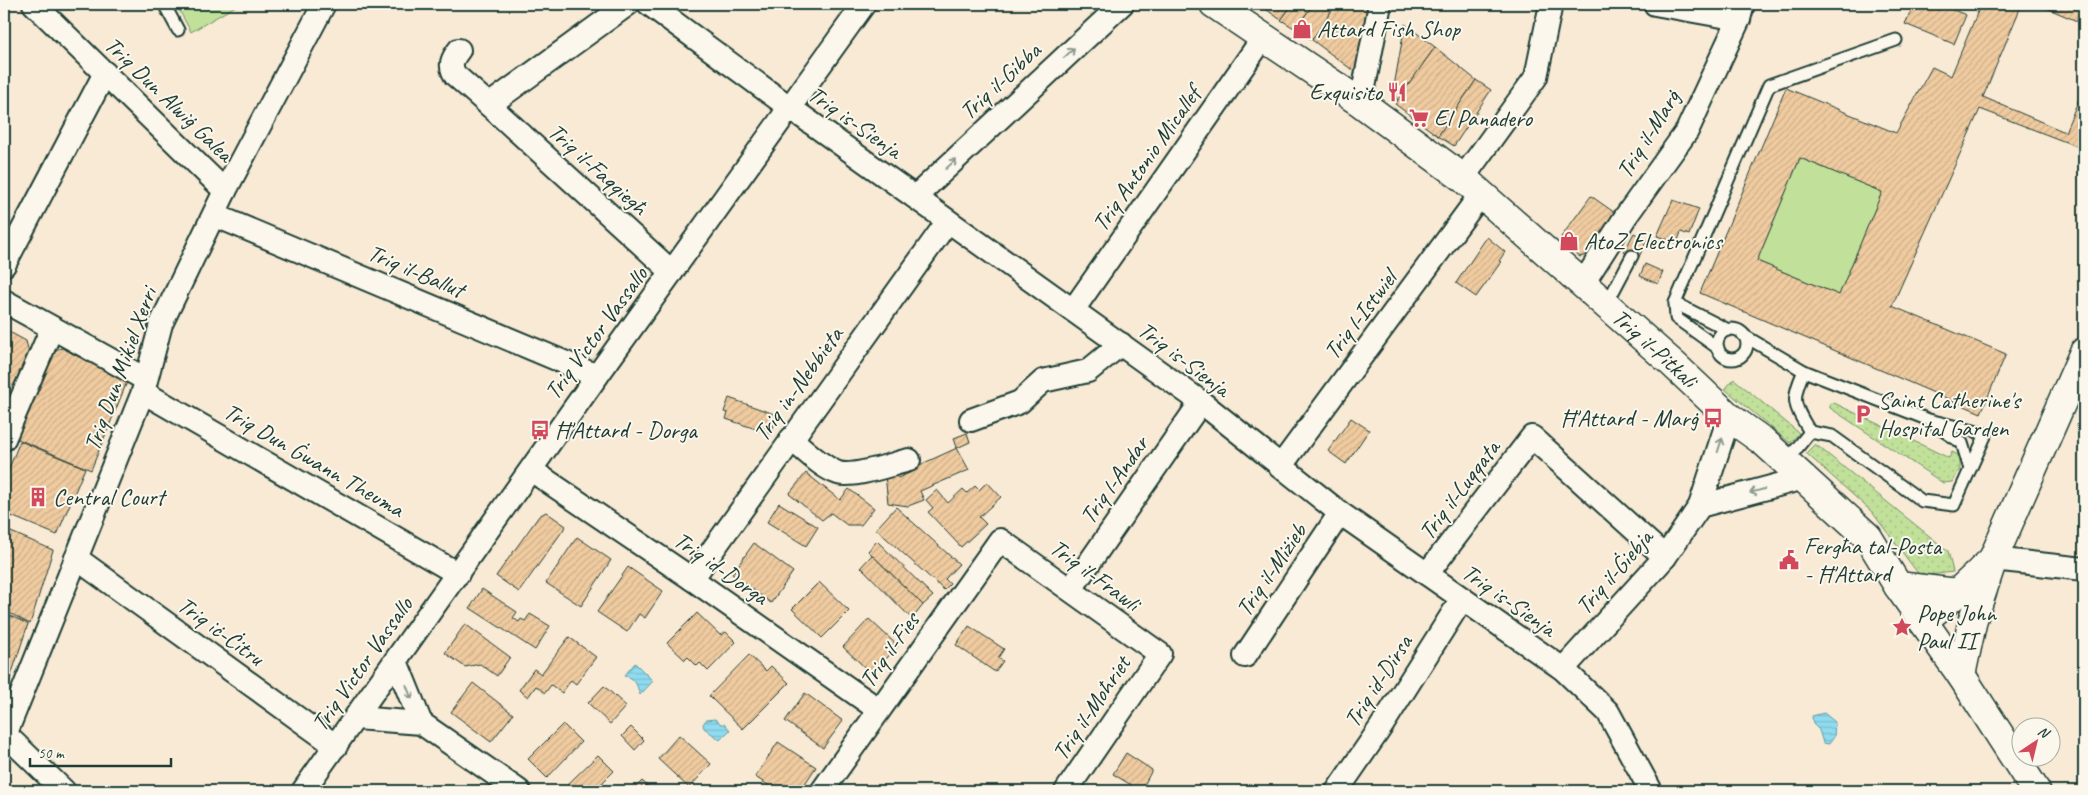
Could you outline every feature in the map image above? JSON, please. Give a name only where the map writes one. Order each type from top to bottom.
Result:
[{"type":"street","name":"Triq Dun Alwiġ Galea","points":[[34,4],[225,190]]},
{"type":"street","name":"Triq Dun Mikiel Xerri","points":[[4,735],[144,385],[161,324],[225,190],[324,4]]},
{"type":"street","points":[[489,105],[628,4]]},
{"type":"street","name":"Triq Victor Vassallo","points":[[303,791],[864,4]]},
{"type":"street","name":"Triq il-Gibba","points":[[915,197],[1122,4]]},
{"type":"street","name":"Triq il-Pitkali","points":[[1214,4],[1362,103],[1472,186],[1729,417],[1764,442],[1868,537],[1898,586],[1961,675],[2036,791]]},
{"type":"street","points":[[1362,103],[1380,4]]},
{"type":"street","name":"Triq l-Istwiel","points":[[1280,467],[1472,186],[1536,78],[1552,4]]},
{"type":"street","points":[[1656,4],[1741,11]]},
{"type":"street","name":"Triq is-Sienja","points":[[656,6],[789,107],[1201,402],[1340,513],[1563,669],[1608,712],[1651,791]]},
{"type":"street","name":"Triq il-Marġ","points":[[1582,285],[1626,216],[1687,131],[1741,11]]},
{"type":"street","name":"Triq Antonio Micallef","points":[[1073,310],[1263,38]]},
{"type":"street","name":"Triq il-Faqqiegħ","points":[[459,50],[451,63],[451,70],[455,75],[672,272]]},
{"type":"street","points":[[4,266],[105,73]]},
{"type":"street","name":"Triq il-Ballut","points":[[214,215],[597,376]]},
{"type":"street","name":"Triq in-Nebbieta","points":[[692,579],[948,221]]},
{"type":"street","name":"Triq Dun Ġwann Theuma","points":[[4,301],[52,328],[458,574]]},
{"type":"street","points":[[4,439],[52,328]]},
{"type":"street","points":[[971,420],[1020,402],[1030,395],[1043,381],[1088,371],[1121,344]]},
{"type":"street","points":[[1961,675],[1973,619],[1993,560],[2084,352]]},
{"type":"street","name":"Triq l-Andar","points":[[1071,589],[1201,402]]},
{"type":"street","name":"Triq il-Ġiebja","points":[[1563,669],[1665,557],[1700,506],[1729,417]]},
{"type":"street","name":"Triq il-Luqqata","points":[[1427,574],[1532,437],[1665,557]]},
{"type":"street","points":[[791,438],[826,467],[839,474],[858,472],[909,460]]},
{"type":"street","name":"Triq id-Dorga","points":[[531,470],[692,579],[879,710]]},
{"type":"street","points":[[1700,506],[1795,470]]},
{"type":"street","name":"Triq il-Miżieb","points":[[1245,656],[1340,513]]},
{"type":"street","name":"Triq il-Frawli","points":[[1000,540],[1160,654]]},
{"type":"street","name":"Triq il-Fies","points":[[822,791],[1000,540]]},
{"type":"street","name":"Triq iċ-Ċitru","points":[[76,558],[336,746]]},
{"type":"street","points":[[1930,629],[1957,593],[1993,560],[2084,569]]},
{"type":"street","points":[[1898,586],[1957,593]]},
{"type":"street","name":"Triq id-Dirsa","points":[[1337,791],[1381,727],[1462,599]]},
{"type":"street","points":[[1930,629],[1973,619]]},
{"type":"street","name":"Triq il-Moħriet","points":[[1066,791],[1160,654]]},
{"type":"street","points":[[396,661],[421,723]]},
{"type":"street","points":[[356,718],[421,723],[519,791]]},
{"type":"street","points":[[4,735],[64,791]]},
{"type":"lane","points":[[164,4],[178,30]]},
{"type":"lane","points":[[1743,335],[1747,347],[1745,352],[1738,358],[1726,358],[1718,348],[1676,318],[1674,303],[1769,86],[1896,40]]},
{"type":"lane","points":[[1605,306],[1632,256]]},
{"type":"lane","points":[[1674,303],[1728,330],[1738,331],[1804,371],[1927,420],[1986,434],[1954,505],[1922,501],[1798,411]]},
{"type":"lane","points":[[1718,348],[1720,335],[1728,330]]},
{"type":"lane","points":[[1804,371],[1794,397],[1798,411],[1810,432],[1832,436]]},
{"type":"lane","points":[[1927,420],[1962,443],[1970,469]]},
{"type":"lane","points":[[1795,470],[1810,432]]},
{"type":"green space","points":[[176,4],[239,4],[191,32]]},
{"type":"green space","points":[[1800,158],[1882,192],[1839,295],[1757,261]]},
{"type":"green space","points":[[1734,379],[1799,433],[1790,443],[1725,389]]},
{"type":"green space","points":[[1832,402],[1949,458],[1952,452],[1960,456],[1960,469],[1952,482],[1943,483],[1830,408]]},
{"type":"green space","points":[[1815,444],[1948,551],[1953,572],[1920,576],[1872,512],[1806,453]]},
{"type":"water","points":[[635,663],[653,681],[640,695],[637,685],[633,680],[624,676]]},
{"type":"water","points":[[1824,713],[1835,722],[1834,737],[1829,744],[1823,743],[1819,730],[1813,724],[1812,716]]},
{"type":"water","points":[[715,719],[721,724],[725,724],[730,730],[720,740],[704,728],[703,724],[706,720]]},
{"type":"building","points":[[1257,4],[1271,4],[1267,10]]},
{"type":"building","points":[[1271,4],[1293,4],[1281,20],[1267,10]]},
{"type":"building","points":[[1293,4],[1313,4],[1296,29],[1281,20]]},
{"type":"building","points":[[1313,4],[1336,4],[1312,40],[1296,29]]},
{"type":"building","points":[[1336,4],[1369,4],[1359,68],[1351,69],[1312,40]]},
{"type":"building","points":[[1914,4],[1924,4],[1939,10],[1941,5],[1966,15],[1954,44],[1905,24]]},
{"type":"building","points":[[1981,4],[2022,4],[1983,97],[2065,132],[2084,87],[2084,149],[1980,109],[1892,306],[2006,354],[1981,413],[1700,293],[1786,88],[1896,133],[1932,67],[1951,76]],"holes":[[[1800,158],[1882,192],[1839,295],[1757,261]]]},
{"type":"building","points":[[2037,4],[2084,4],[2084,24]]},
{"type":"building","points":[[1405,24],[1435,47],[1398,101],[1393,92]]},
{"type":"building","points":[[1435,47],[1476,80],[1438,136],[1395,104]]},
{"type":"building","points":[[1476,80],[1491,90],[1454,146],[1438,136]]},
{"type":"building","points":[[1591,196],[1618,215],[1590,254],[1580,257],[1559,240]]},
{"type":"building","points":[[1673,200],[1699,209],[1689,235],[1681,232],[1677,243],[1657,236]]},
{"type":"building","points":[[1634,233],[1647,240],[1638,259],[1624,252]]},
{"type":"building","points":[[1487,237],[1505,252],[1499,261],[1501,262],[1476,297],[1456,283]]},
{"type":"building","points":[[1645,264],[1663,272],[1658,284],[1640,276]]},
{"type":"building","points":[[4,329],[26,341],[29,353],[4,418]]},
{"type":"building","points":[[62,348],[127,382],[91,470],[13,437],[51,351]]},
{"type":"building","points":[[729,398],[777,415],[771,434],[726,419],[728,413],[724,412]]},
{"type":"building","points":[[2084,414],[2084,430],[2077,426]]},
{"type":"building","points":[[1351,418],[1369,430],[1346,464],[1328,451]]},
{"type":"building","points":[[537,425],[541,428],[535,437],[531,434]]},
{"type":"building","points":[[967,433],[970,442],[957,448],[954,438]]},
{"type":"building","name":"Central Court","points":[[20,441],[85,468],[57,535],[4,513],[4,481]]},
{"type":"building","points":[[957,448],[969,470],[920,491],[924,500],[908,506],[888,503],[885,475],[891,470],[898,478],[914,471],[913,468]]},
{"type":"building","points":[[806,473],[840,500],[849,489],[874,508],[861,525],[847,525],[831,513],[822,520],[789,494]]},
{"type":"building","points":[[987,482],[1001,497],[979,517],[986,524],[961,547],[928,512],[933,508],[926,500],[937,490],[948,503],[963,489],[967,493],[975,486],[979,490]]},
{"type":"building","points":[[779,503],[818,527],[806,546],[767,522]]},
{"type":"building","points":[[896,507],[959,564],[945,579],[950,584],[944,590],[876,529]]},
{"type":"building","points":[[546,512],[566,526],[519,592],[496,576],[539,516]]},
{"type":"building","points":[[4,529],[53,550],[30,624],[4,610]]},
{"type":"building","points":[[577,537],[611,560],[581,606],[546,583]]},
{"type":"building","points":[[877,541],[933,596],[923,605],[868,551]]},
{"type":"building","points":[[754,543],[793,572],[771,603],[732,574]]},
{"type":"building","points":[[872,555],[923,605],[912,619],[861,567]]},
{"type":"building","points":[[628,567],[663,591],[645,618],[639,614],[627,632],[597,612]]},
{"type":"building","points":[[819,582],[849,611],[822,638],[792,609]]},
{"type":"building","points":[[482,589],[517,612],[513,618],[519,622],[521,619],[525,621],[530,614],[550,626],[535,650],[470,608]]},
{"type":"building","points":[[4,613],[28,624],[4,697]]},
{"type":"building","points":[[697,613],[720,635],[726,632],[736,642],[708,671],[700,663],[697,666],[688,657],[685,660],[667,643]]},
{"type":"building","points":[[869,619],[898,646],[872,674],[843,647]]},
{"type":"building","points":[[465,624],[510,657],[497,676],[480,664],[465,667],[445,653]]},
{"type":"building","points":[[969,626],[1004,649],[998,658],[1003,661],[995,672],[956,645]]},
{"type":"building","points":[[569,637],[596,657],[576,684],[571,680],[562,693],[551,685],[545,693],[536,686],[528,697],[519,690],[534,669],[541,674]]},
{"type":"building","points":[[749,655],[766,671],[771,666],[789,683],[743,729],[709,696]]},
{"type":"building","points":[[473,683],[513,714],[491,742],[451,712]]},
{"type":"building","points":[[604,686],[626,706],[610,724],[588,703]]},
{"type":"building","points":[[805,693],[843,721],[823,748],[785,721]]},
{"type":"building","points":[[563,724],[581,742],[547,778],[528,759]]},
{"type":"building","points":[[631,727],[644,740],[635,750],[622,736]]},
{"type":"building","points":[[679,735],[711,764],[689,788],[658,759]]},
{"type":"building","points":[[778,742],[816,767],[800,791],[778,791],[755,777]]},
{"type":"building","points":[[1126,753],[1152,770],[1141,791],[1113,774]]},
{"type":"building","points":[[598,755],[614,771],[594,791],[568,791],[564,788]]},
{"type":"building","points":[[642,781],[653,791],[632,791]]},
{"type":"place","name":"Attard Fish Shop","points":[[1302,29]]},
{"type":"place","name":"Exquisito","points":[[1397,92]]},
{"type":"place","name":"El Panadero","points":[[1419,118]]},
{"type":"place","name":"AtoZ Electronics","points":[[1569,241]]},
{"type":"place","name":"Saint Catherine's Hospital Garden","points":[[1863,414]]},
{"type":"place","name":"Ħ'Attard - Marġ","points":[[1713,418]]},
{"type":"place","name":"Ħ'Attard - Dorga","points":[[540,430]]},
{"type":"place","name":"Central Court","points":[[38,497]]},
{"type":"place","name":"Fergħa tal-Posta - Ħ'Attard","points":[[1789,560]]},
{"type":"place","name":"Pope John Paul II","points":[[1902,627]]}]
